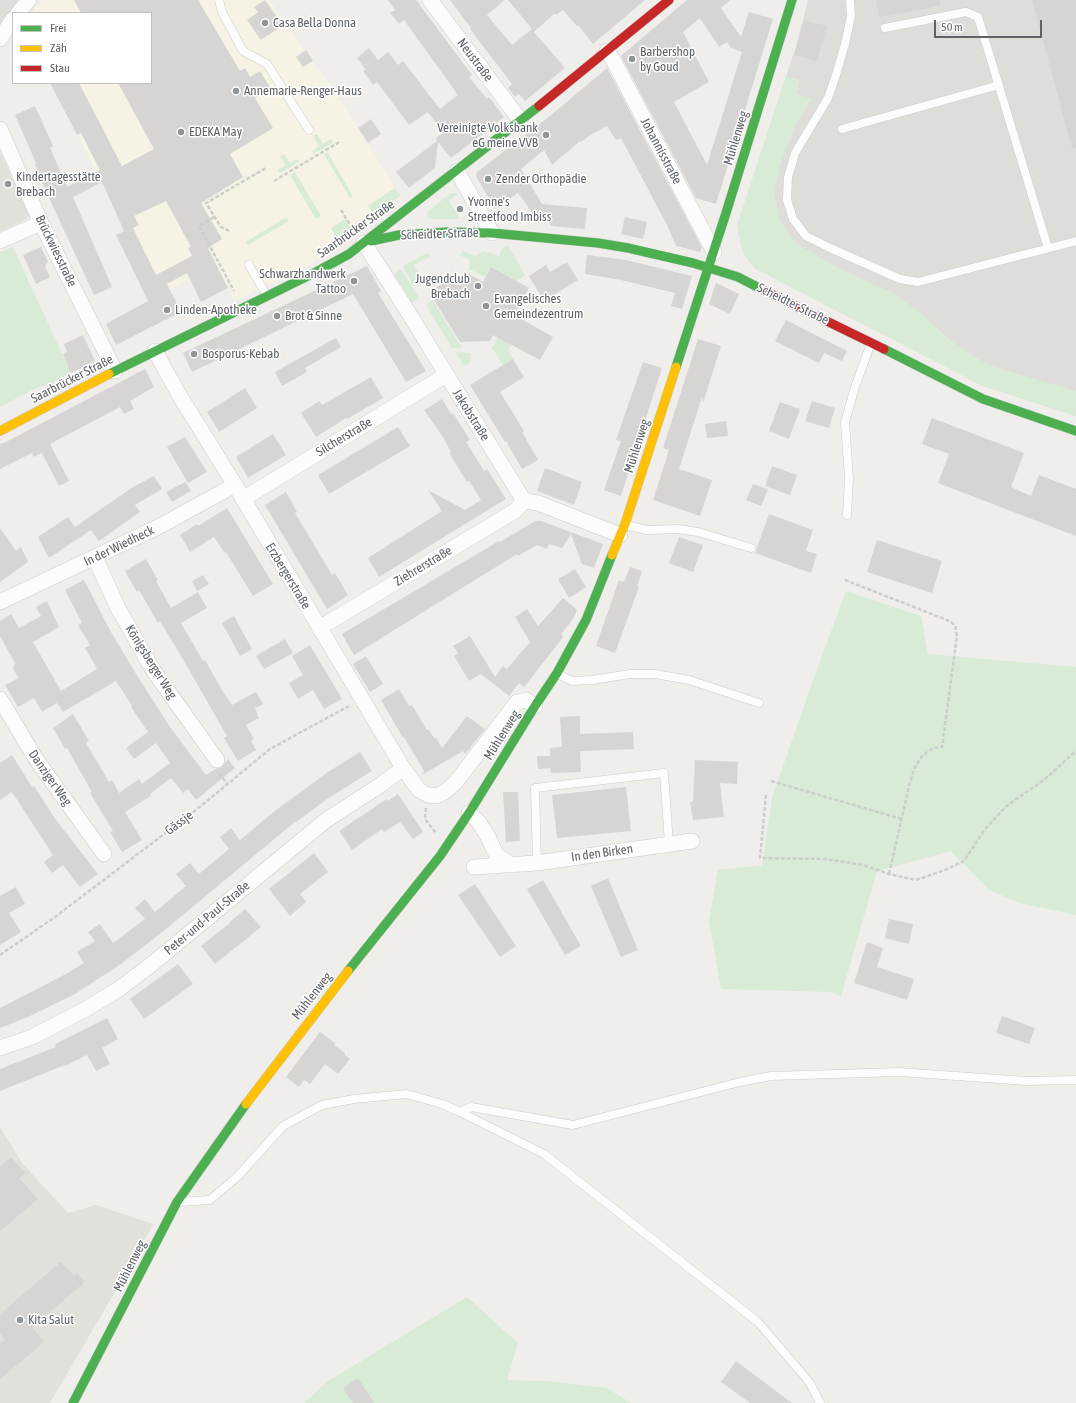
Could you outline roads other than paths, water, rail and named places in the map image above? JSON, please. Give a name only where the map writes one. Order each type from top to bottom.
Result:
[{"type":"street","points":[[19,12],[30,0]]},
{"type":"street","name":"Neustraße","points":[[430,0],[520,120]]},
{"type":"street","name":"Saarbrücker Straße","points":[[0,431],[342,258],[364,243],[457,171],[669,0]]},
{"type":"street","name":"Mühlenweg","points":[[73,1403],[177,1202],[232,1122],[331,993],[440,856],[469,813],[557,673],[586,620],[623,530],[714,252],[792,0]]},
{"type":"street","points":[[0,39],[12,21]]},
{"type":"street","name":"Johannisstraße","points":[[607,51],[714,252]]},
{"type":"street","name":"Brückwiesstraße","points":[[0,129],[41,223],[116,371]]},
{"type":"street","name":"Scheidter Straße","points":[[457,171],[492,234]]},
{"type":"street","points":[[0,241],[41,223]]},
{"type":"street","name":"Scheidter Straße","points":[[364,243],[399,235],[422,232],[492,234],[598,243],[660,255],[709,267],[744,280],[983,399],[1076,431]]},
{"type":"street","name":"Jakobstraße","points":[[364,243],[524,501]]},
{"type":"street","name":"Erzbergerstraße","points":[[156,351],[178,393],[235,485],[403,768],[418,790],[428,795],[437,796],[446,791],[456,782],[517,702],[526,700],[535,706]]},
{"type":"street","name":"Silcherstraße","points":[[243,499],[446,375]]},
{"type":"street","name":"In der Wiedheck","points":[[0,602],[158,527],[235,485]]},
{"type":"street","points":[[524,501],[623,530]]},
{"type":"street","name":"Ziehrerstraße","points":[[319,628],[515,510],[524,501]]},
{"type":"street","name":"Königsberger Weg","points":[[95,558],[118,608],[153,670],[217,760]]},
{"type":"street","name":"Danziger Weg","points":[[0,699],[38,762],[104,854]]},
{"type":"street","name":"Peter-und-Paul-Straße","points":[[0,1048],[32,1037],[86,1009],[119,989],[152,964],[325,821],[382,784],[403,768]]},
{"type":"street","points":[[469,813],[478,820],[497,856],[512,865]]},
{"type":"street","name":"In den Birken","points":[[474,867],[512,865],[692,841]]},
{"type":"lane","points":[[219,0],[222,12],[243,51],[267,64],[309,130]]},
{"type":"lane","points":[[850,0],[850,16],[845,44],[828,98],[795,153],[788,177],[787,200],[793,219],[806,236],[900,280],[918,282],[1076,241]]},
{"type":"lane","points":[[885,28],[966,12],[978,17],[1048,248]]},
{"type":"lane","points":[[842,129],[999,85]]},
{"type":"lane","points":[[249,265],[267,297]]},
{"type":"lane","points":[[847,515],[849,479],[845,422],[855,387],[872,343]]},
{"type":"lane","points":[[623,530],[678,529],[698,532],[751,548]]},
{"type":"lane","points":[[557,673],[572,681],[592,680],[630,674],[655,674],[689,680],[759,703]]},
{"type":"lane","points":[[537,862],[536,788],[664,773],[669,844]]},
{"type":"lane","points":[[460,1112],[471,1107],[573,1125],[740,1082],[771,1076],[899,1072],[1027,1081],[1076,1080]]},
{"type":"lane","points":[[177,1202],[210,1200],[238,1176],[283,1126],[322,1105],[354,1099],[407,1094],[442,1104],[544,1154],[758,1322],[810,1383],[820,1403]]},
{"type":"place","name":"Casa Bella Donna","points":[[265,23]]},
{"type":"place","name":"Barbershop by Goud","points":[[632,59]]},
{"type":"place","name":"Annemarie-Renger-Haus","points":[[236,91]]},
{"type":"place","name":"EDEKA May","points":[[181,132]]},
{"type":"place","name":"Vereinigte Volksbank eG meine VVB","points":[[546,135]]},
{"type":"place","name":"Zender Orthopädie","points":[[488,179]]},
{"type":"place","name":"Kindertagesstätte Brebach","points":[[8,184]]},
{"type":"place","name":"Yvonne's Streetfood Imbiss","points":[[460,209]]},
{"type":"place","name":"Schwarzhandwerk Tattoo","points":[[354,281]]},
{"type":"place","name":"Jugendclub Brebach","points":[[478,286]]},
{"type":"place","name":"Evangelisches Gemeindezentrum","points":[[486,306]]},
{"type":"place","name":"Linden-Apotheke","points":[[167,310]]},
{"type":"place","name":"Brot & Sinne","points":[[277,316]]},
{"type":"place","name":"Bosporus-Kebab","points":[[194,354]]},
{"type":"place","name":"Kita Salut","points":[[20,1320]]}]
